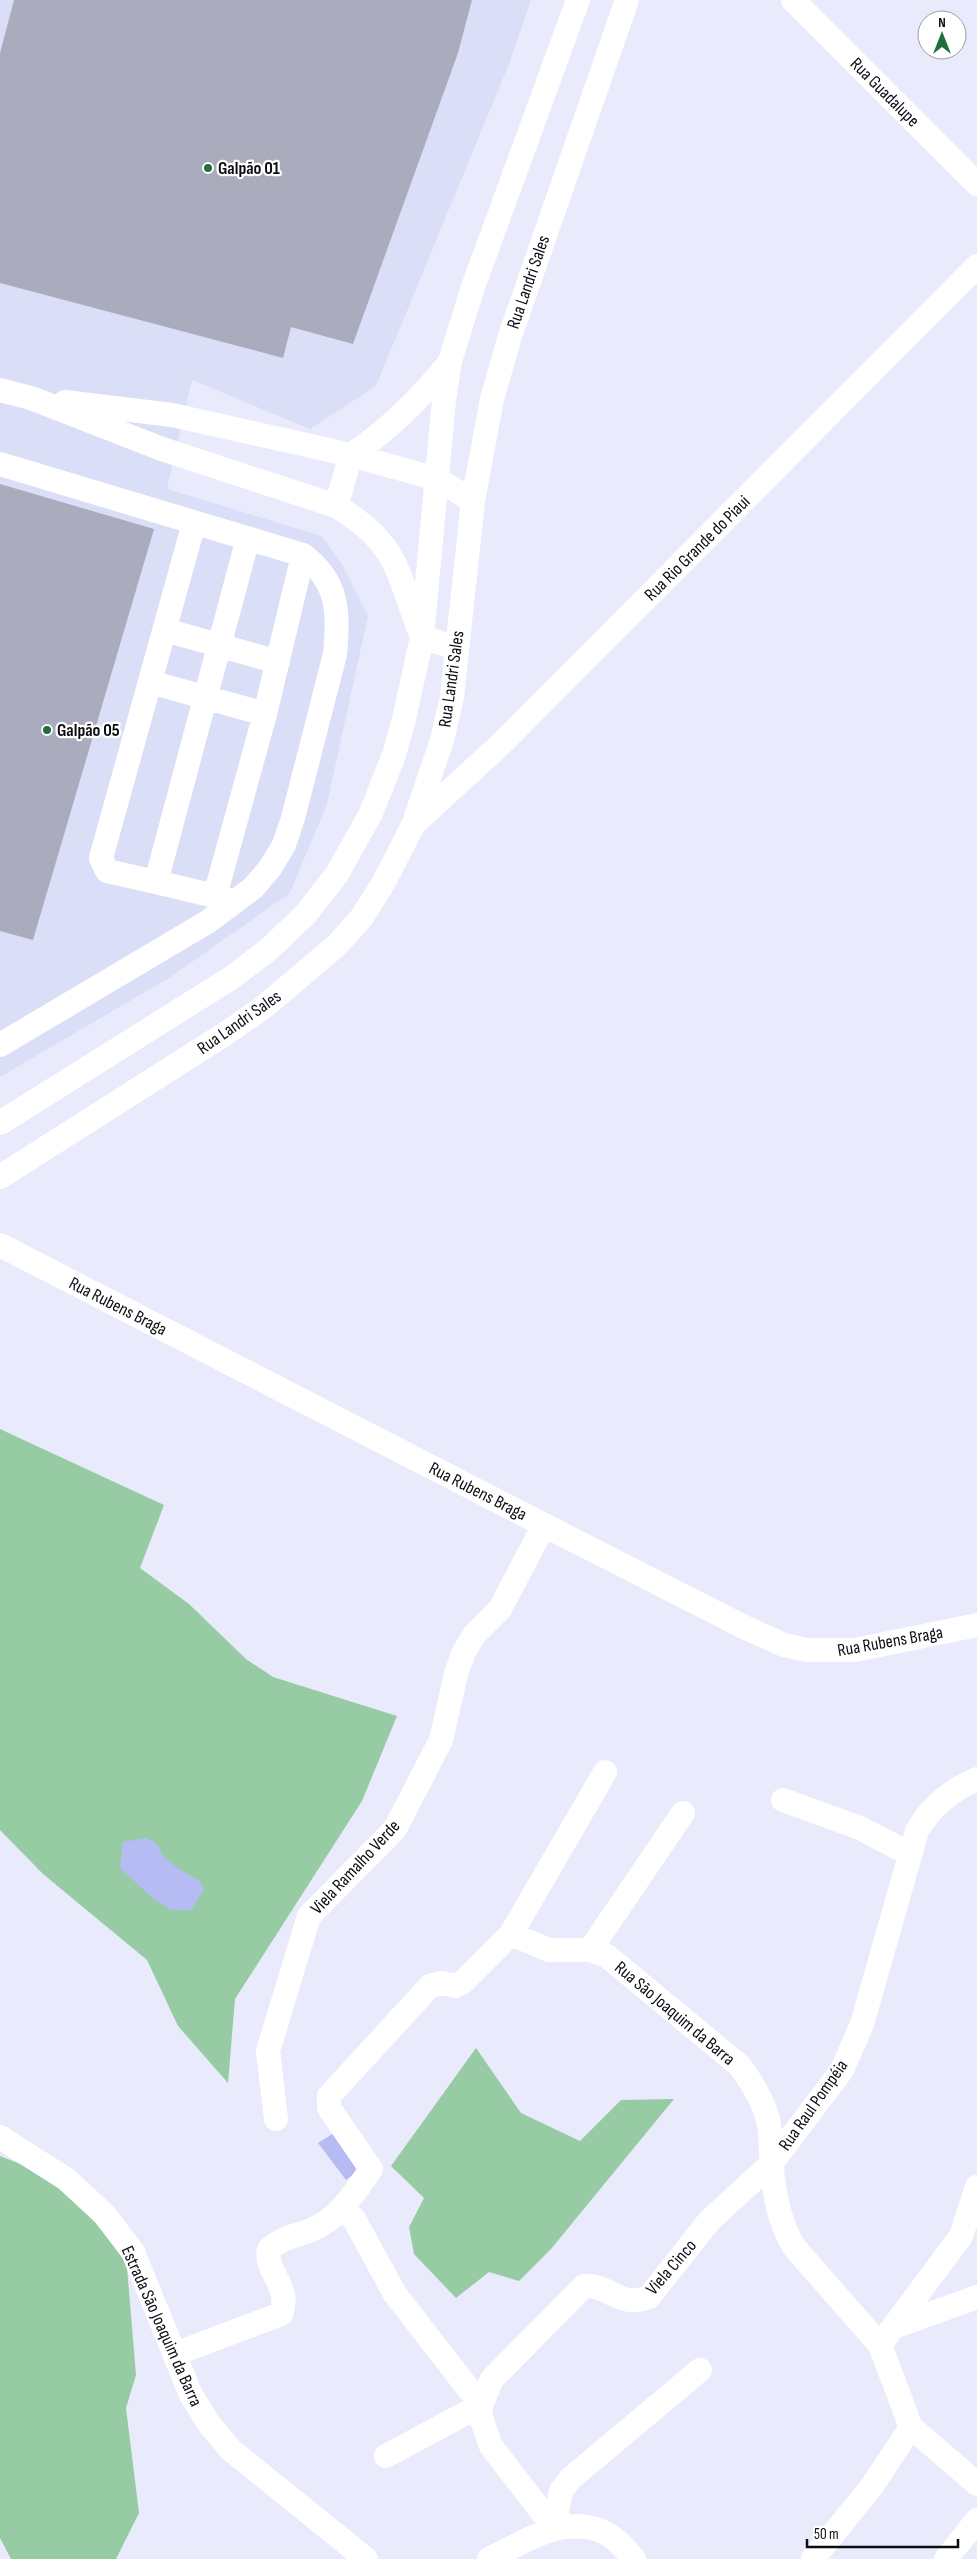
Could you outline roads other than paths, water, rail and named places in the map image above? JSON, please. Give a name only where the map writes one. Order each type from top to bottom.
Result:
[{"type":"street","name":"Rua Landri Sales","points":[[0,1123],[230,978],[268,950],[305,915],[337,874],[371,813],[396,746],[422,637],[450,361],[473,287],[578,0]]},
{"type":"street","name":"Rua Landri Sales","points":[[0,1177],[228,1032],[301,977],[337,945],[362,917],[384,882],[413,825],[442,740],[452,697],[473,501],[492,399],[510,336],[628,0]]},
{"type":"street","name":"Rua Guadalupe","points":[[793,0],[977,184]]},
{"type":"street","name":"Rua Rio Grande do Piaui","points":[[413,825],[502,743],[977,266]]},
{"type":"street","points":[[336,506],[350,455],[376,438],[402,416],[423,395],[450,361]]},
{"type":"street","points":[[0,390],[31,398],[162,448],[336,506],[356,518],[379,538],[396,562],[422,637],[456,648]]},
{"type":"street","points":[[31,398],[172,415],[350,455],[437,479],[473,501]]},
{"type":"street","points":[[0,464],[303,555],[319,567],[331,588],[337,632],[335,654],[284,845],[270,868],[253,888],[226,898],[106,872],[101,858],[194,523]]},
{"type":"street","points":[[156,882],[248,538]]},
{"type":"street","points":[[0,1045],[209,921],[226,898],[265,714],[303,555]]},
{"type":"street","points":[[164,630],[219,647],[278,662]]},
{"type":"street","points":[[150,682],[206,696],[265,714]]},
{"type":"street","points":[[0,1024],[26,1031]]},
{"type":"street","name":"Rua Rubens Braga","points":[[0,1245],[744,1627],[784,1644],[829,1651],[855,1650],[977,1625]]},
{"type":"street","name":"Viela Ramalho Verde","points":[[276,2119],[268,2051],[309,1916],[395,1829],[441,1740],[457,1670],[464,1652],[474,1635],[500,1609],[544,1525]]},
{"type":"street","points":[[175,2354],[280,2314],[285,2304],[280,2285],[267,2257],[269,2249],[286,2237],[313,2229],[342,2209],[371,2169],[329,2108],[329,2096],[430,1986],[442,1983],[455,1986],[464,1982],[511,1934],[605,1772]]},
{"type":"street","name":"Rua Raul Pompéia","points":[[977,1779],[948,1795],[928,1812],[917,1831],[862,2024],[842,2070],[771,2164],[783,2229],[794,2247],[887,2336],[912,2427],[977,2484]]},
{"type":"street","points":[[783,1800],[860,1828],[910,1854]]},
{"type":"street","points":[[590,1950],[683,1813]]},
{"type":"street","name":"Rua São Joaquim da Barra","points":[[511,1934],[549,1950],[590,1950],[607,1956],[740,2066],[754,2087],[768,2120],[772,2142],[771,2164]]},
{"type":"street","name":"Estrada São Joaquim da Barra","points":[[0,2137],[66,2180],[104,2214],[133,2252],[196,2402],[209,2424],[231,2450],[366,2559]]},
{"type":"street","name":"Viela Cinco","points":[[481,2405],[492,2379],[584,2286],[597,2287],[626,2300],[641,2300],[649,2296],[709,2221],[771,2164]]},
{"type":"street","points":[[887,2336],[961,2236],[977,2187]]},
{"type":"street","points":[[342,2209],[354,2219],[395,2294],[481,2405],[481,2418],[491,2446],[554,2528]]},
{"type":"street","points":[[887,2336],[977,2296]]},
{"type":"street","points":[[554,2528],[561,2491],[570,2479],[700,2370]]},
{"type":"street","points":[[386,2456],[481,2405]]},
{"type":"street","points":[[813,2559],[872,2486],[912,2427]]},
{"type":"street","points":[[946,2559],[977,2520]]},
{"type":"street","points":[[489,2559],[554,2528],[572,2525],[592,2528],[610,2535],[634,2559]]},
{"type":"water","points":[[146,1838],[157,1844],[162,1855],[179,1869],[199,1880],[204,1889],[191,1910],[171,1910],[154,1899],[120,1868],[123,1842]]},
{"type":"water","points":[[334,2133],[361,2169],[346,2180],[318,2143]]},
{"type":"place","name":"Galpão 01","points":[[208,168]]},
{"type":"place","name":"Galpão 05","points":[[47,730]]}]
